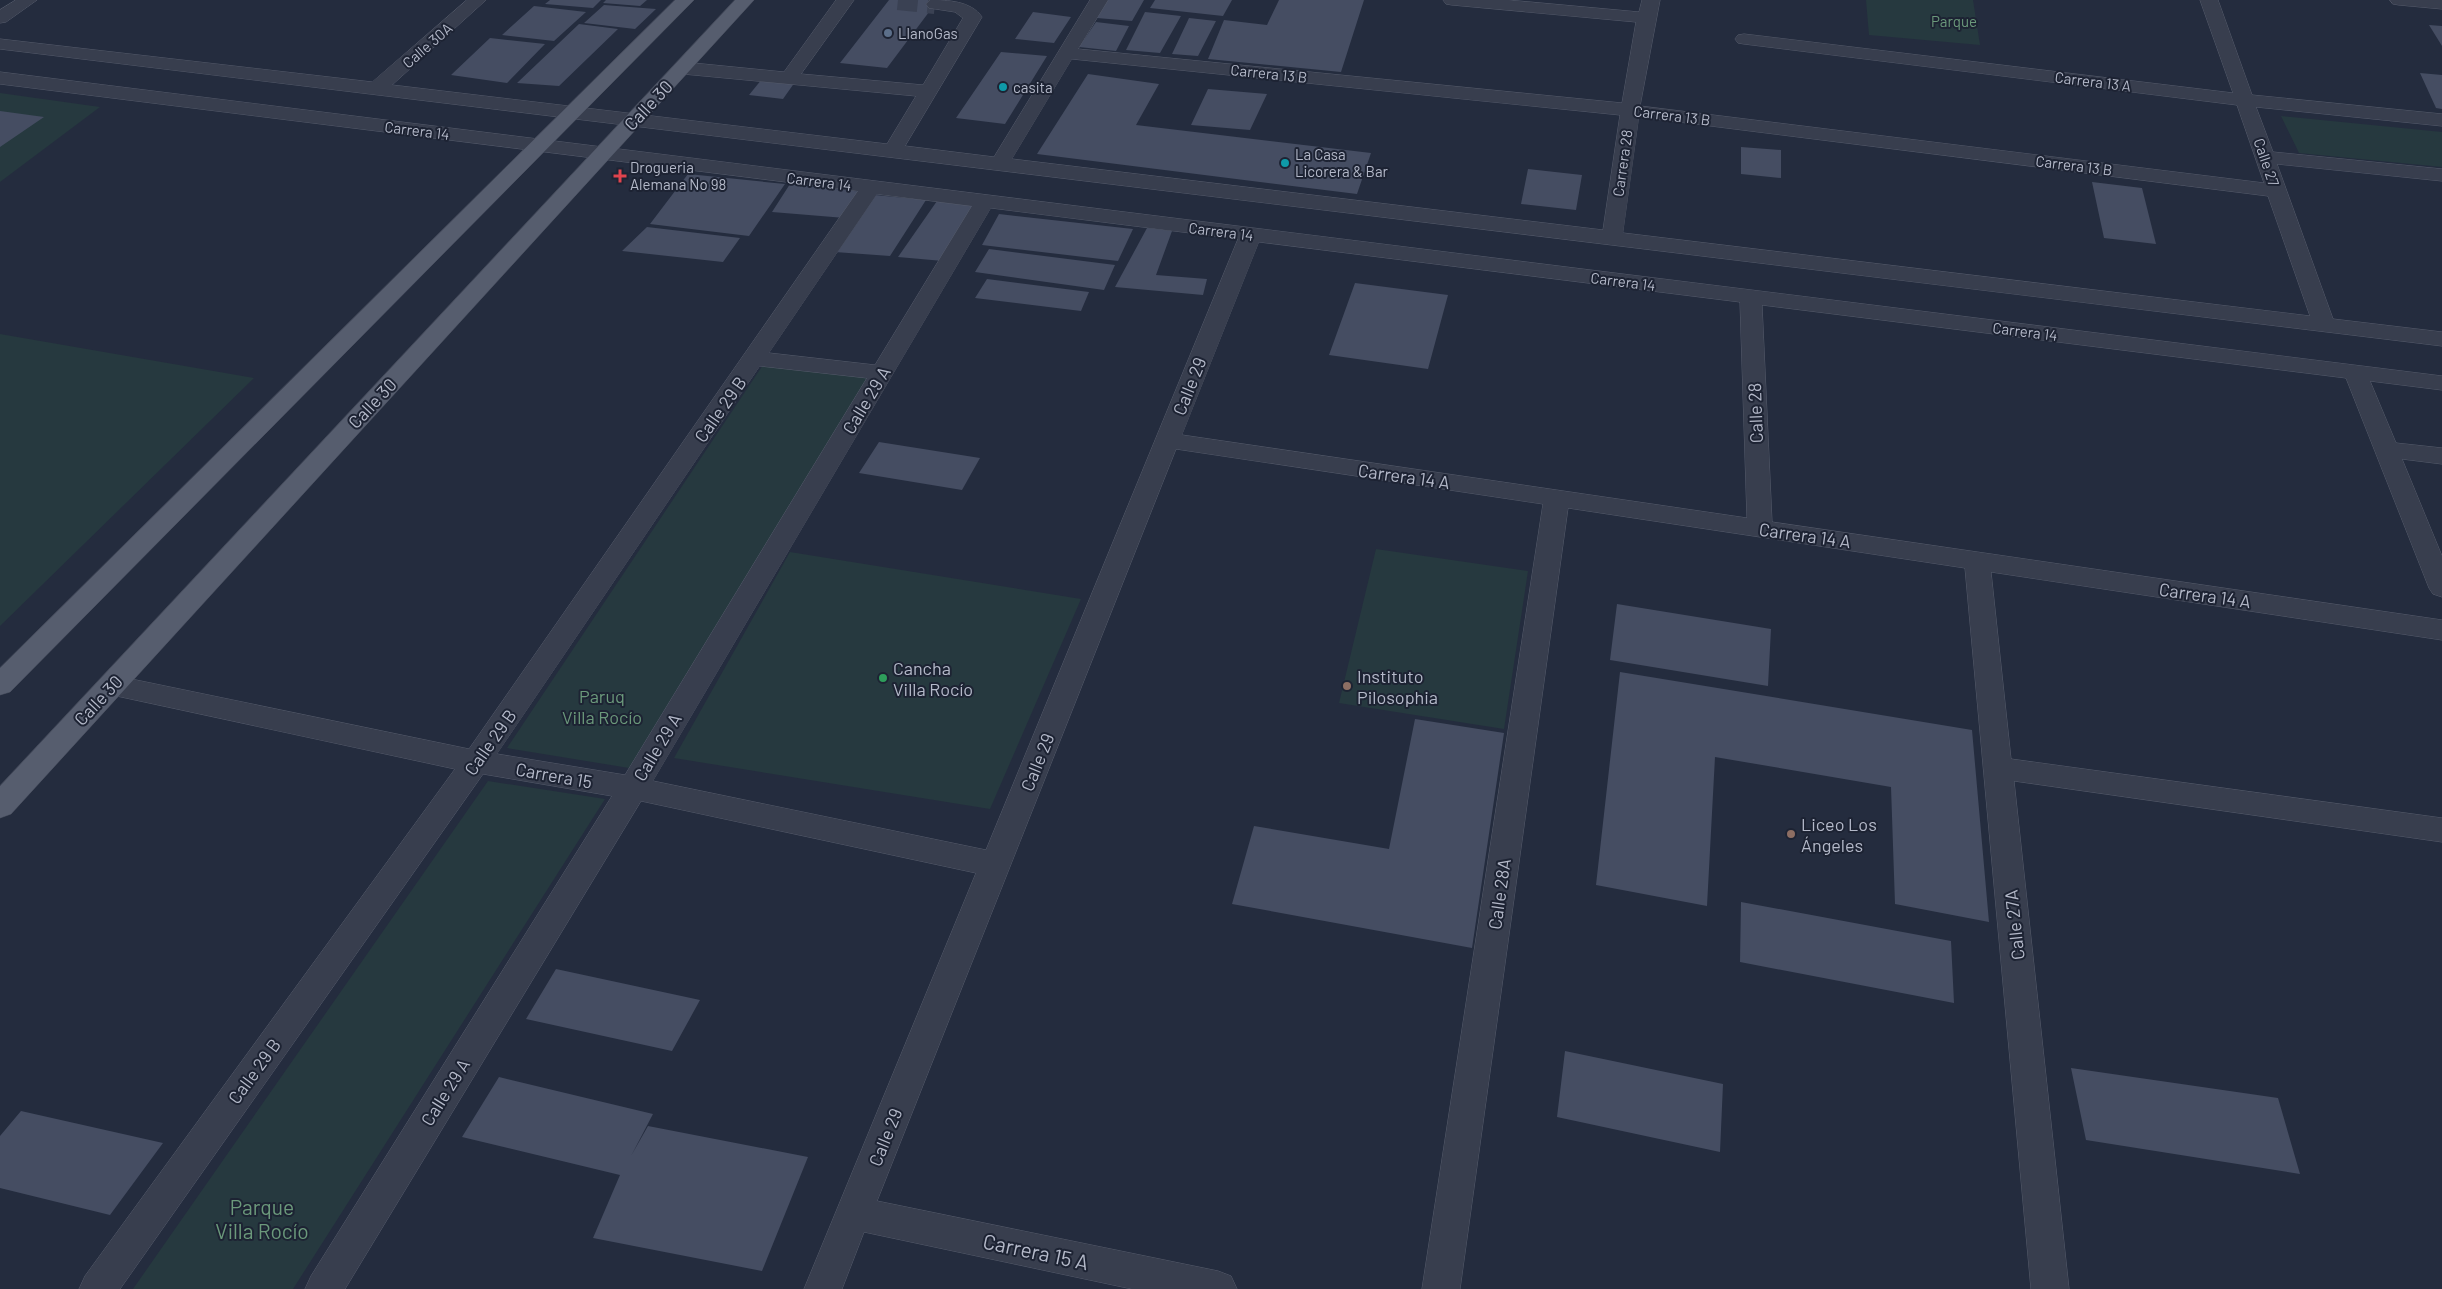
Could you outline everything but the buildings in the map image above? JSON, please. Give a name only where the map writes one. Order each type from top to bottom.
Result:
[{"type":"main road","points":[[0,685],[685,0]]},
{"type":"main road","name":"Calle 30","points":[[0,806],[746,0]]},
{"type":"street","points":[[0,18],[28,0]]},
{"type":"street","name":"Calle 30A","points":[[376,89],[478,0]]},
{"type":"street","points":[[789,78],[845,0]]},
{"type":"street","points":[[999,164],[1098,0]]},
{"type":"street","points":[[1452,0],[1648,9]]},
{"type":"street","name":"Calle 27","points":[[2209,0],[2324,324]]},
{"type":"street","points":[[2399,0],[2442,4]]},
{"type":"street","points":[[892,151],[973,17],[960,8],[935,4]]},
{"type":"street","name":"Carrera 28","points":[[1612,238],[1630,110],[1648,9]]},
{"type":"street","name":"Carrera 13 A","points":[[1744,39],[2244,100],[2442,120]]},
{"type":"street","points":[[0,44],[635,119],[2442,339]]},
{"type":"street","name":"Carrera 13 B","points":[[1066,53],[1630,110],[2277,191]]},
{"type":"street","points":[[682,68],[928,91]]},
{"type":"street","name":"Carrera 14","points":[[0,78],[2442,383]]},
{"type":"street","points":[[2265,157],[2442,175]]},
{"type":"street","name":"Calle 29 B","points":[[98,1289],[476,762],[871,187]]},
{"type":"street","name":"Calle 29 A","points":[[324,1289],[633,788],[985,201]]},
{"type":"street","name":"Calle 29","points":[[823,1289],[1250,234]]},
{"type":"street","name":"Calle 28","points":[[1751,297],[1760,529]]},
{"type":"street","points":[[755,358],[882,373]]},
{"type":"street","points":[[2355,372],[2442,588]]},
{"type":"street","name":"Carrera 14 A","points":[[1167,440],[2442,630]]},
{"type":"street","points":[[2386,449],[2442,456]]},
{"type":"street","name":"Calle 28A","points":[[1441,1289],[1557,498]]},
{"type":"street","name":"Calle 27A","points":[[1977,561],[2050,1289]]},
{"type":"street","name":"Carrera 15","points":[[112,685],[476,762],[633,788],[996,865]]},
{"type":"street","points":[[1998,768],[2442,830]]},
{"type":"street","name":"Carrera 15 A","points":[[854,1213],[1218,1289]]},
{"type":"green space","name":"Parque","points":[[1866,0],[1973,0],[1980,45],[1869,35]]},
{"type":"green space","points":[[0,93],[100,107],[0,182]]},
{"type":"green space","points":[[2281,116],[2442,132],[2442,167],[2299,153]]},
{"type":"green space","points":[[0,334],[254,378],[0,626]]},
{"type":"green space","name":"Paruq Villa Rocío","points":[[763,365],[868,378],[629,768],[507,748]]},
{"type":"green space","points":[[1376,549],[1528,571],[1504,729],[1339,703]]},
{"type":"green space","name":"Cancha Villa Rocío","points":[[790,552],[1081,599],[990,809],[674,758]]},
{"type":"green space","name":"Parque Villa Rocío","points":[[488,781],[605,799],[293,1289],[133,1289]]},
{"type":"tunnel","points":[[898,0],[935,4]]},
{"type":"place","name":"LlanoGas","points":[[888,33]]},
{"type":"place","name":"casita","points":[[1003,87]]},
{"type":"place","name":"La Casa Licorera & Bar","points":[[1285,163]]},
{"type":"place","name":"Drogueria Alemana No 98","points":[[620,176]]},
{"type":"place","name":"Cancha Villa Rocío","points":[[883,678]]},
{"type":"place","name":"Instituto Pilosophia","points":[[1347,686]]},
{"type":"place","name":"Liceo Los Ángeles","points":[[1791,834]]}]
